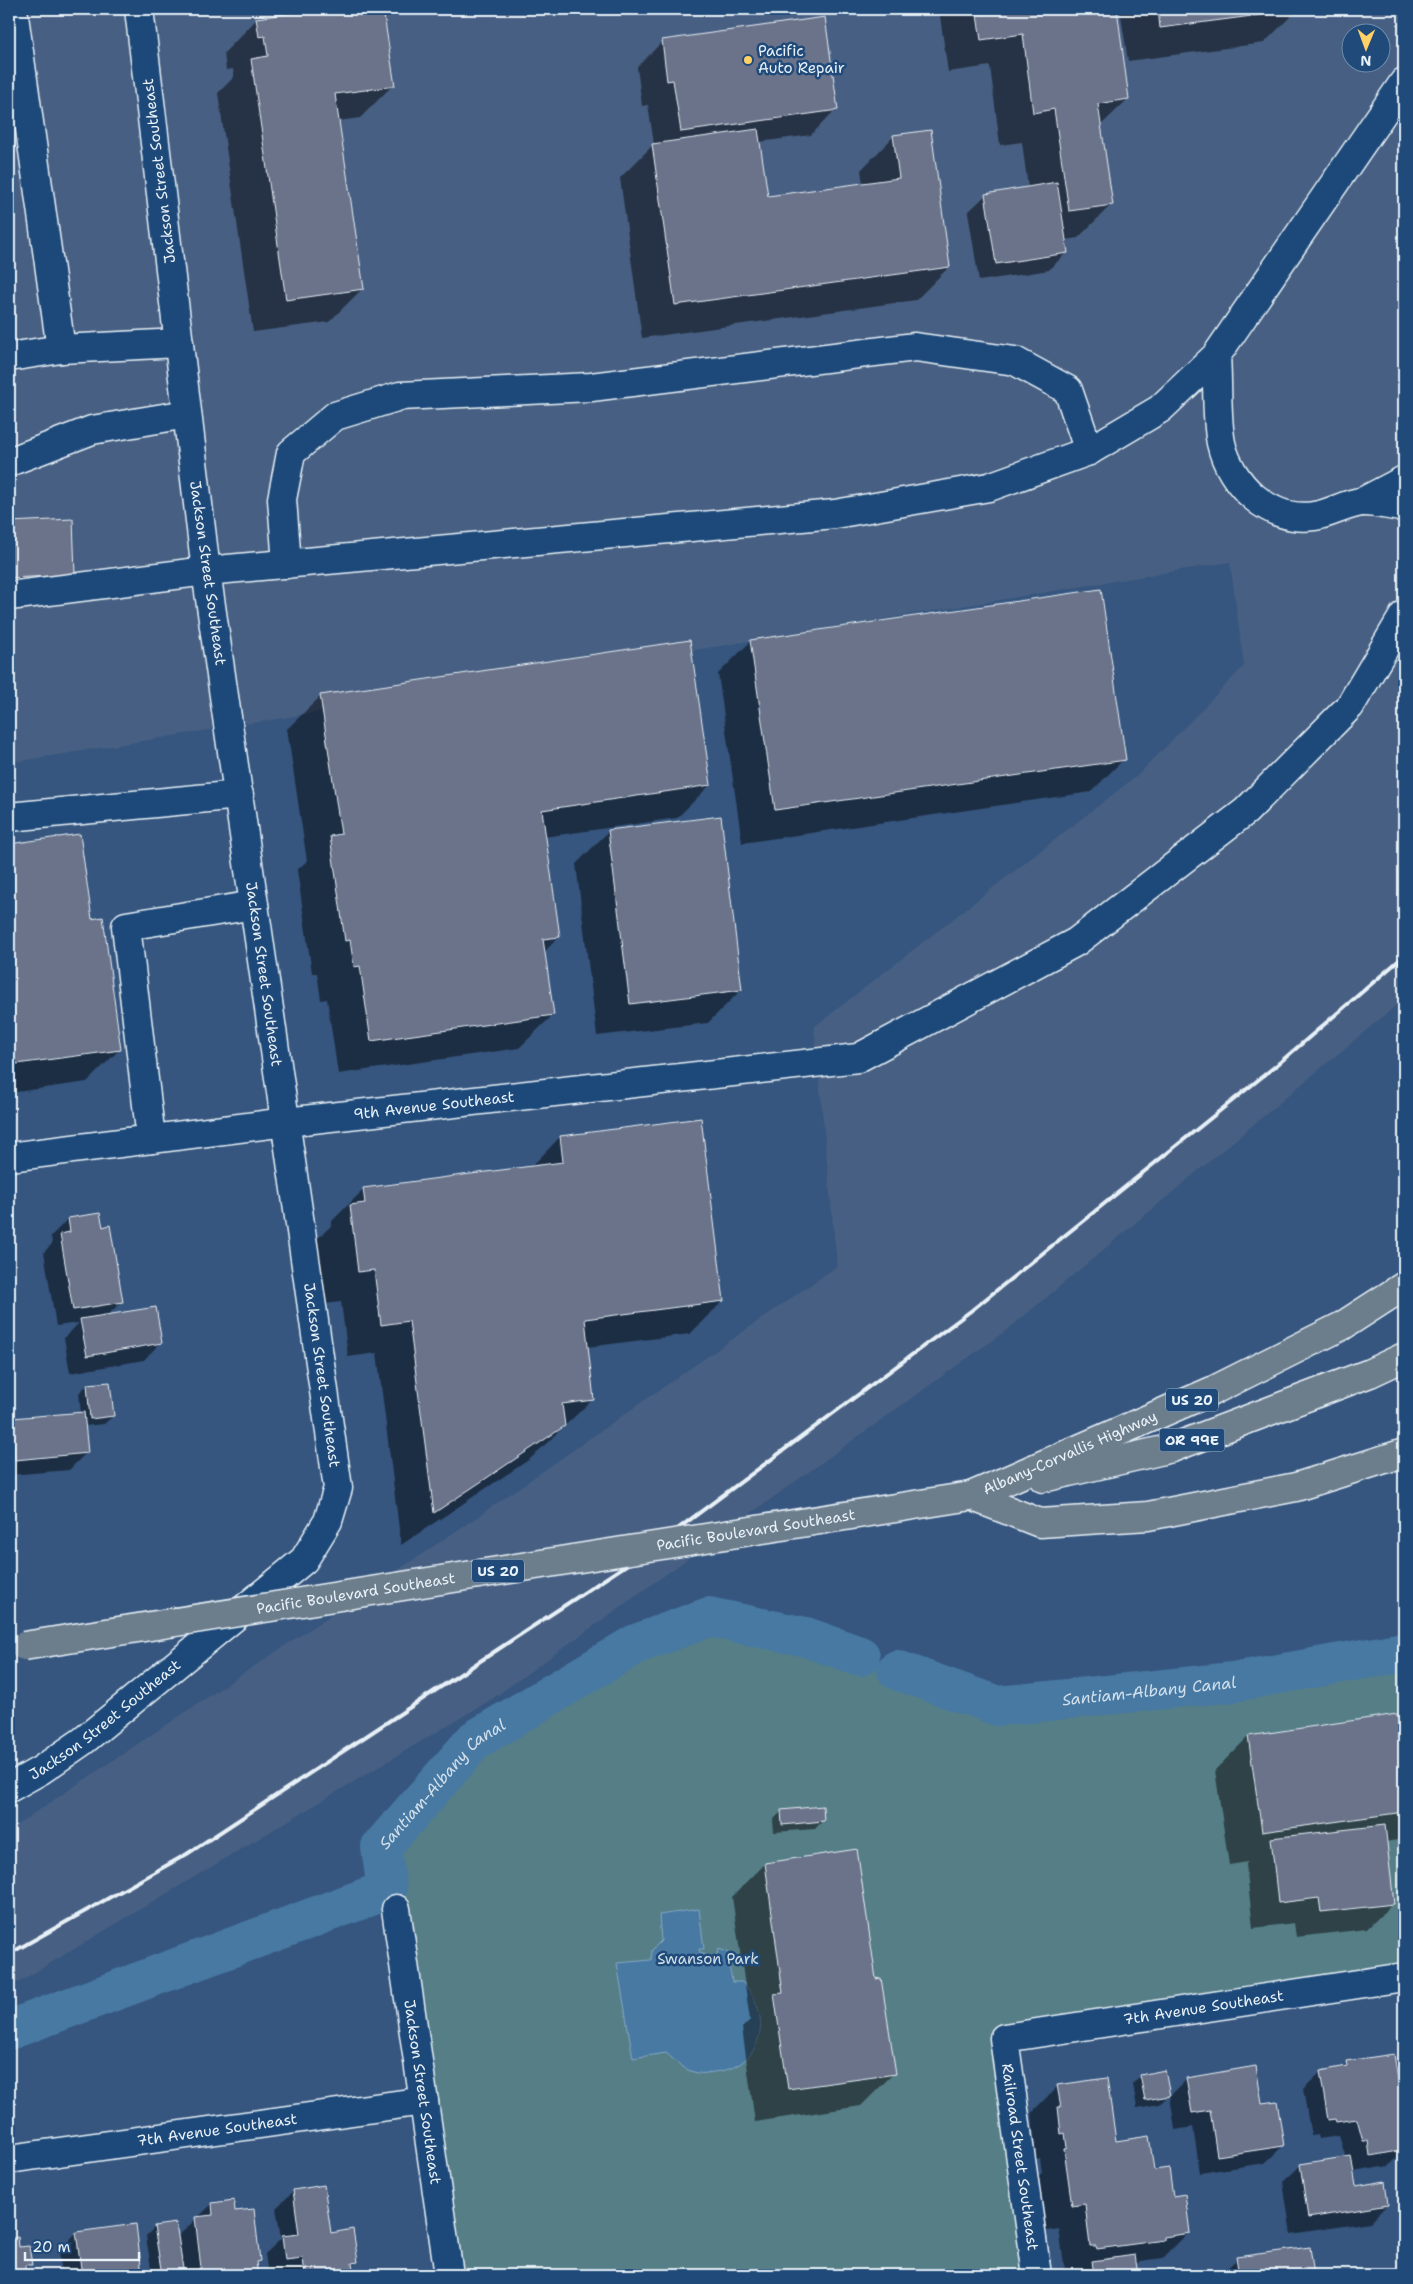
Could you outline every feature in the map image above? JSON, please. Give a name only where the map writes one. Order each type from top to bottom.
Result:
[{"type":"highway","name":"Albany-Corvallis Highway","points":[[971,1496],[1212,1391],[1342,1326],[1404,1286]]},
{"type":"highway","name":"OR 99E","points":[[971,1496],[1172,1448],[1370,1373],[1404,1357]]},
{"type":"highway","name":"Albany-Corvallis Highway","points":[[971,1496],[1040,1523],[1148,1516],[1296,1487],[1404,1453]]},
{"type":"highway","name":"Pacific Boulevard Southeast","points":[[17,1647],[971,1496]]},
{"type":"street","points":[[13,9],[61,349]]},
{"type":"street","name":"Jackson Street Southeast","points":[[9,1788],[41,1770],[84,1741],[304,1560],[328,1521],[338,1488],[206,572],[139,9]]},
{"type":"street","points":[[9,596],[206,572],[835,514],[989,488],[1090,451],[1160,409],[1216,356],[1404,82]]},
{"type":"street","points":[[9,357],[61,349],[179,344]]},
{"type":"street","points":[[287,564],[282,499],[291,453],[335,416],[400,396],[591,387],[915,347],[1014,361],[1068,390],[1090,451]]},
{"type":"street","points":[[1216,356],[1222,444],[1231,470],[1246,489],[1266,507],[1289,517],[1313,516],[1362,502],[1404,480]]},
{"type":"street","points":[[9,462],[92,430],[187,414]]},
{"type":"street","points":[[1362,502],[1403,507],[1404,509]]},
{"type":"street","name":"9th Avenue Southeast","points":[[9,1157],[286,1122],[858,1058],[1076,942],[1246,811],[1350,706],[1404,615]]},
{"type":"street","points":[[9,817],[239,795]]},
{"type":"street","points":[[151,1139],[126,926],[254,904]]},
{"type":"street","name":"Jackson Street Southeast","points":[[396,1909],[449,2275]]},
{"type":"street","name":"7th Avenue Southeast","points":[[1004,2038],[1404,1977]]},
{"type":"street","name":"Railroad Street Southeast","points":[[1004,2038],[1037,2275]]},
{"type":"street","name":"7th Avenue Southeast","points":[[9,2159],[424,2101]]},
{"type":"shaded area","points":[[9,9],[1404,9],[1404,999],[1011,1327],[492,1699],[9,1988],[9,1830],[477,1517],[837,1266],[814,1027],[1139,774],[1244,666],[1230,562],[9,763]]},
{"type":"shaded area","points":[[699,1909],[704,1949],[699,1949],[700,1953],[712,1957],[717,1955],[718,1949],[728,1952],[732,1982],[742,1982],[752,1995],[761,2024],[759,2038],[753,2051],[743,2061],[730,2069],[703,2073],[693,2072],[684,2068],[666,2053],[633,2058],[617,1963],[651,1960],[652,1950],[661,1941],[659,1915]]},
{"type":"green space","name":"Swanson Park","points":[[709,1617],[806,1637],[998,1706],[1233,1682],[1404,1652],[1404,1977],[1004,2038],[1037,2275],[446,2275],[381,1847],[475,1740],[636,1644]]},
{"type":"building","points":[[323,9],[383,9],[395,86],[335,94],[364,289],[286,300],[251,59],[268,56],[265,36],[259,37],[256,18]]},
{"type":"building","points":[[976,9],[1117,9],[1129,99],[1098,104],[1113,205],[1069,211],[1054,109],[1033,113],[1023,34],[981,40]]},
{"type":"building","points":[[1158,9],[1298,9],[1298,10],[1160,28]]},
{"type":"building","name":"Pacific Auto Repair","points":[[825,17],[838,110],[681,132],[673,80],[667,81],[662,40]]},
{"type":"building","points":[[758,129],[768,196],[899,178],[893,135],[931,130],[950,267],[675,305],[652,144]]},
{"type":"building","points":[[1057,182],[1068,253],[996,264],[985,194]]},
{"type":"building","points":[[73,519],[75,575],[9,578],[9,522]]},
{"type":"building","points":[[1101,589],[1126,760],[775,810],[750,640]]},
{"type":"building","points":[[690,640],[711,785],[542,810],[560,937],[543,939],[554,1015],[371,1041],[360,966],[354,967],[350,940],[345,941],[330,836],[341,834],[320,695]]},
{"type":"building","points":[[721,816],[742,990],[630,1004],[608,830]]},
{"type":"building","points":[[80,834],[92,919],[103,917],[121,1050],[9,1065],[9,844]]},
{"type":"building","points":[[701,1118],[724,1301],[585,1319],[594,1400],[562,1404],[565,1426],[434,1513],[409,1321],[381,1325],[374,1270],[358,1272],[350,1205],[365,1203],[363,1188],[563,1162],[560,1136]]},
{"type":"building","points":[[100,1213],[103,1227],[110,1225],[123,1302],[73,1310],[60,1234],[70,1232],[68,1218]]},
{"type":"building","points":[[156,1307],[162,1343],[87,1356],[80,1319]]},
{"type":"building","points":[[110,1382],[114,1416],[90,1419],[87,1384]]},
{"type":"building","points":[[84,1412],[88,1453],[15,1460],[12,1418]]},
{"type":"building","points":[[1404,1713],[1404,1812],[1262,1832],[1248,1736]]},
{"type":"building","points":[[823,1806],[824,1821],[782,1825],[781,1810]]},
{"type":"building","points":[[1385,1825],[1394,1904],[1321,1912],[1319,1898],[1278,1903],[1271,1838]]},
{"type":"building","points":[[857,1849],[876,1979],[881,1978],[896,2074],[788,2089],[774,1994],[783,1993],[765,1863]]},
{"type":"building","points":[[1394,2054],[1404,2117],[1404,2150],[1370,2156],[1368,2141],[1363,2141],[1357,2119],[1336,2122],[1335,2119],[1328,2120],[1320,2071],[1347,2066],[1346,2061]]},
{"type":"building","points":[[1256,2066],[1262,2103],[1277,2101],[1284,2146],[1217,2156],[1210,2110],[1192,2113],[1186,2078]]},
{"type":"building","points":[[1165,2070],[1170,2096],[1145,2100],[1140,2075]]},
{"type":"building","points":[[1107,2078],[1116,2141],[1149,2136],[1154,2170],[1169,2168],[1173,2196],[1185,2194],[1190,2233],[1164,2237],[1164,2240],[1097,2249],[1096,2246],[1090,2246],[1085,2204],[1072,2206],[1064,2149],[1067,2148],[1065,2133],[1061,2134],[1058,2107],[1061,2107],[1057,2085]]},
{"type":"building","points":[[1351,2156],[1356,2186],[1385,2181],[1388,2205],[1308,2218],[1300,2164]]},
{"type":"building","points":[[324,2185],[331,2233],[353,2229],[358,2262],[352,2263],[354,2275],[305,2275],[303,2258],[285,2260],[282,2236],[299,2234],[293,2190]]},
{"type":"building","points":[[234,2200],[235,2211],[254,2209],[260,2261],[256,2262],[258,2275],[200,2275],[199,2268],[201,2268],[195,2217],[213,2215],[212,2203]]},
{"type":"building","points":[[176,2223],[184,2275],[162,2275],[154,2226]]},
{"type":"building","points":[[136,2224],[142,2275],[82,2275],[76,2232]]},
{"type":"building","points":[[18,2237],[19,2247],[29,2246],[32,2265],[25,2265],[26,2275],[9,2275],[9,2239]]},
{"type":"building","points":[[1310,2247],[1314,2275],[1239,2275],[1236,2257]]},
{"type":"building","points":[[1135,2255],[1138,2275],[1094,2275],[1092,2261]]},
{"type":"waterway","name":"Santiam-Albany Canal","points":[[9,2030],[387,1890],[381,1847],[475,1740],[636,1644],[709,1617],[806,1637],[860,1656]]},
{"type":"waterway","name":"Santiam-Albany Canal","points":[[897,1670],[998,1706],[1233,1682],[1404,1652]]},
{"type":"railway","points":[[9,1954],[187,1854],[652,1548],[972,1310],[1278,1064],[1404,956]]},
{"type":"place","name":"Pacific Auto Repair","points":[[748,60]]}]
